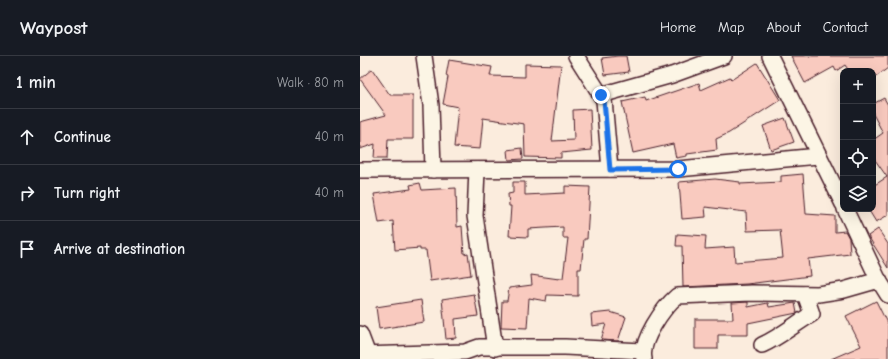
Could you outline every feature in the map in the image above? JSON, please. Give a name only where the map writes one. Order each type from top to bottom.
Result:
[{"type":"street","points":[[424,56],[431,105],[434,170]]},
{"type":"street","points":[[576,56],[604,100],[610,170]]},
{"type":"street","points":[[601,95],[672,75],[724,56]]},
{"type":"street","points":[[770,56],[840,198]]},
{"type":"street","points":[[360,170],[678,169],[818,156]]},
{"type":"street","points":[[477,170],[475,216],[495,348]]},
{"type":"street","points":[[846,212],[879,280],[888,294]]},
{"type":"street","points":[[360,334],[364,355],[465,352],[473,354],[479,347],[565,347],[643,355],[661,312],[677,296],[752,293],[818,294],[844,290],[879,280]]},
{"type":"street","points":[[762,345],[778,338],[786,330],[812,314],[805,294]]},
{"type":"building","points":[[626,56],[629,72],[605,75],[602,58]]},
{"type":"building","points":[[791,56],[888,56],[888,68],[876,77],[876,68],[847,68],[845,65],[836,71],[834,67],[805,83]]},
{"type":"building","points":[[449,60],[492,67],[490,76],[525,77],[525,64],[561,65],[552,141],[574,140],[573,110],[590,109],[592,150],[561,153],[561,158],[525,157],[524,124],[483,118],[480,149],[454,147],[458,107],[443,104],[448,77],[446,76]]},
{"type":"building","points":[[757,63],[780,100],[729,133],[716,139],[717,150],[687,154],[687,156],[676,158],[673,144],[633,153],[622,102],[645,97],[646,101],[699,83],[701,90],[730,77],[731,80]]},
{"type":"building","points":[[372,69],[390,95],[413,95],[413,139],[388,139],[387,158],[374,158],[375,144],[360,149],[360,122],[386,115],[360,79]]},
{"type":"building","points":[[884,98],[888,105],[888,215],[876,222],[870,212],[876,212],[876,184],[887,177],[876,161],[876,138],[883,133],[876,120],[876,102]]},
{"type":"building","points":[[785,118],[794,142],[771,150],[763,126]]},
{"type":"building","points":[[522,148],[523,159],[509,160],[508,150]]},
{"type":"building","points":[[803,174],[806,214],[835,216],[835,232],[845,231],[849,238],[850,254],[808,259],[810,276],[747,284],[683,287],[682,246],[676,246],[677,234],[706,236],[705,249],[734,247],[735,262],[783,258],[780,230],[747,231],[746,212],[705,207],[706,217],[682,219],[679,182],[715,179],[740,182],[740,184],[781,182],[781,176]]},
{"type":"building","points":[[513,182],[525,182],[525,195],[565,193],[565,186],[590,187],[587,239],[584,239],[581,269],[578,269],[578,296],[547,295],[546,301],[529,298],[527,328],[501,327],[502,301],[507,301],[509,288],[532,285],[531,275],[559,279],[563,278],[568,238],[563,238],[563,227],[528,229],[528,237],[509,236],[511,206],[509,206],[508,194],[513,193]]},
{"type":"building","points":[[420,183],[422,190],[456,188],[457,227],[462,226],[464,254],[468,253],[471,275],[430,281],[426,250],[420,250],[420,248],[395,250],[393,221],[379,223],[374,194],[411,189],[410,185]]},
{"type":"building","points":[[878,229],[888,244],[888,268],[868,236]]},
{"type":"building","points":[[474,294],[478,316],[455,319],[456,338],[446,339],[442,299]]},
{"type":"building","points":[[421,300],[424,322],[379,329],[376,307]]},
{"type":"building","points":[[876,301],[888,325],[888,359],[831,359],[861,346],[846,316]]},
{"type":"building","points":[[748,302],[748,307],[768,303],[769,307],[795,303],[797,313],[748,323],[748,335],[718,335],[718,349],[695,349],[695,319],[733,319],[732,303]]},
{"type":"building","points":[[610,312],[626,317],[618,341],[601,340],[606,324],[592,326],[591,314]]},
{"type":"route","points":[[601,95],[604,100],[610,170],[678,169]]}]
